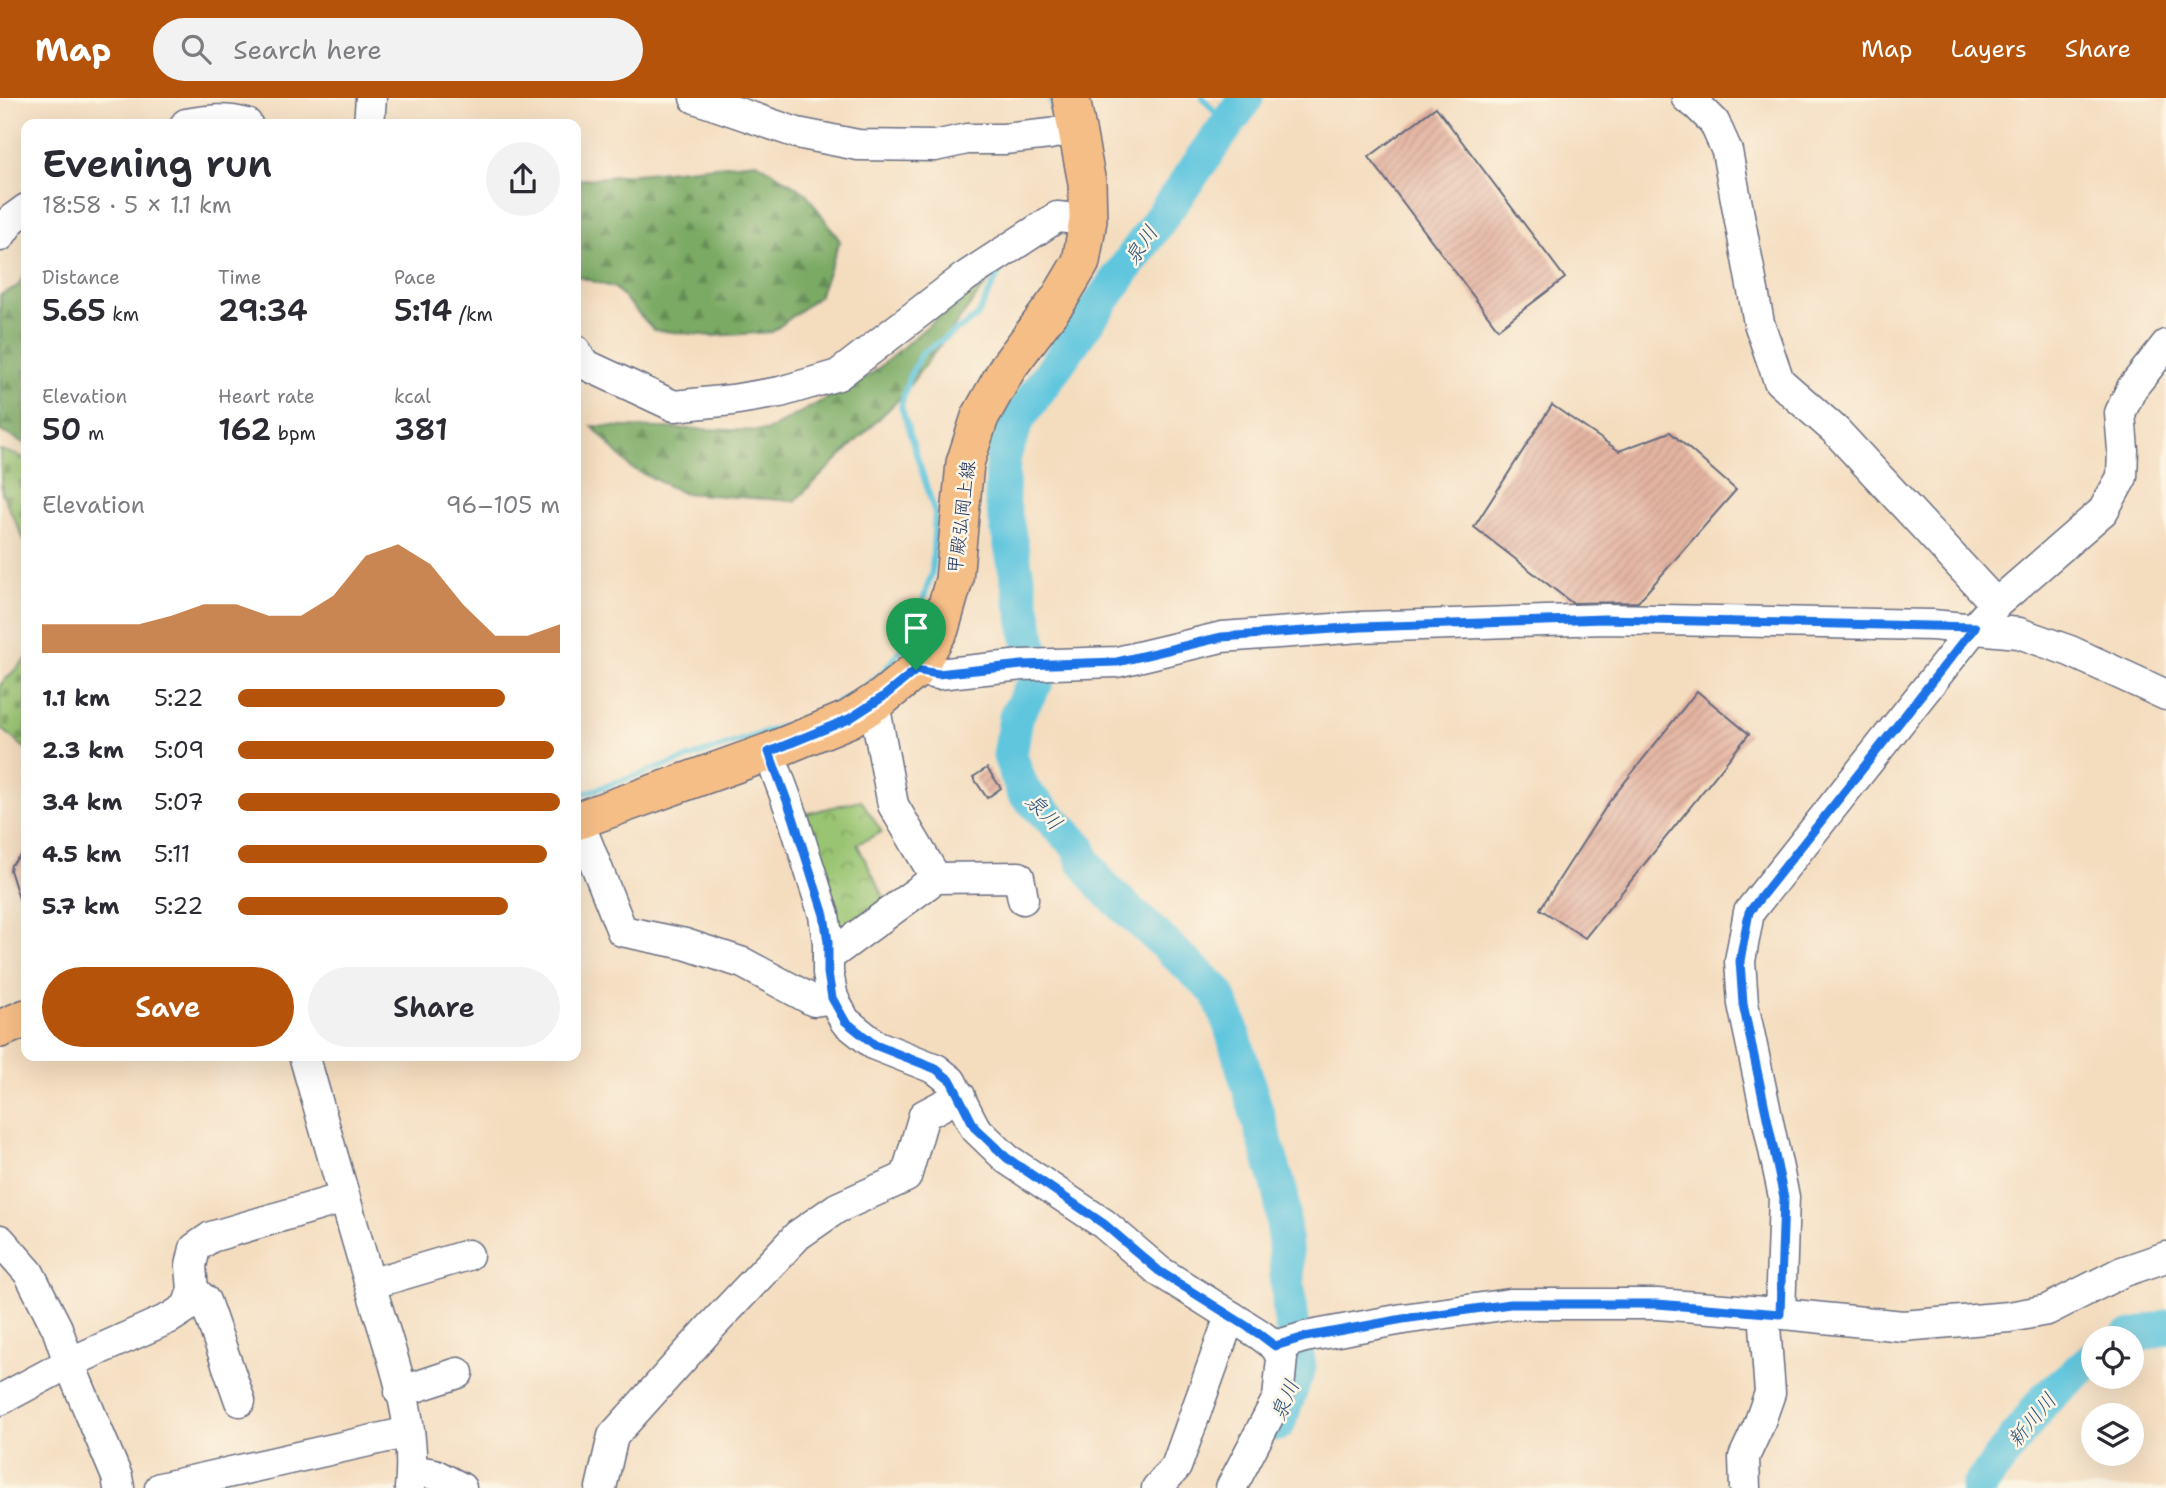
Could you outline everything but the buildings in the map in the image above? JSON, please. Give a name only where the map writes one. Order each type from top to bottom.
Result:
[{"type":"main road","name":"甲殿弘岡上線","points":[[581,819],[769,752],[849,719],[916,670],[940,629],[954,580],[965,463],[980,417],[1008,367],[1059,299],[1081,262],[1073,219],[1087,183],[1065,123]]},
{"type":"main road","points":[[0,1029],[21,1020]]},
{"type":"street","points":[[369,119],[371,98]]},
{"type":"street","points":[[695,98],[797,133],[858,145],[935,146],[967,139],[1004,139],[1065,123]]},
{"type":"street","points":[[1687,98],[1713,122],[1727,151],[1759,323],[1779,382],[1836,431],[1996,604]]},
{"type":"street","points":[[0,236],[11,220],[21,213]]},
{"type":"street","points":[[581,361],[674,406],[780,392],[838,376],[965,277],[1073,219]]},
{"type":"street","points":[[1745,1488],[1744,1457],[1770,1393],[1772,1313],[1784,1198],[1743,1004],[1740,961],[1749,912],[1975,627],[1996,604],[2103,511],[2122,477],[2120,413],[2132,388],[2166,345]]},
{"type":"street","points":[[916,670],[938,674],[1034,664],[1117,662],[1222,637],[1361,627],[1604,619],[1975,627],[2019,633],[2070,651],[2166,695]]},
{"type":"street","points":[[874,703],[892,805],[936,877]]},
{"type":"street","points":[[769,752],[824,915],[832,998],[845,1021],[875,1045],[936,1069],[951,1081],[975,1128],[1007,1158],[1104,1224],[1159,1271],[1232,1317],[1288,1342],[1403,1319],[1510,1304],[1657,1304],[1903,1326],[2009,1317],[2047,1310],[2122,1272],[2166,1257]]},
{"type":"street","points":[[581,830],[622,931],[685,944],[743,963],[814,1001],[832,998]]},
{"type":"street","points":[[828,957],[936,877],[1020,877],[1023,899]]},
{"type":"street","points":[[306,1061],[400,1392],[409,1432],[411,1479],[434,1474],[461,1488]]},
{"type":"street","points":[[601,1488],[613,1436],[709,1329],[798,1236],[837,1208],[906,1177],[924,1115],[960,1096]]},
{"type":"street","points":[[0,1400],[69,1363],[170,1318],[187,1307],[193,1290],[191,1266],[195,1248],[211,1237],[344,1198]]},
{"type":"street","points":[[0,1240],[29,1273],[57,1328],[117,1477],[119,1488]]},
{"type":"street","points":[[370,1284],[468,1255]]},
{"type":"street","points":[[193,1290],[205,1301],[240,1401]]},
{"type":"street","points":[[1157,1488],[1176,1467],[1232,1317]]},
{"type":"street","points":[[1231,1488],[1278,1398],[1282,1358],[1288,1342]]},
{"type":"street","points":[[400,1392],[458,1373]]},
{"type":"street","points":[[160,1488],[409,1432]]},
{"type":"green space","points":[[757,162],[806,193],[840,241],[819,296],[772,332],[712,336],[654,330],[615,288],[581,278],[581,180]]},
{"type":"green space","points":[[1003,262],[899,399],[795,501],[683,493],[631,468],[592,426],[766,431],[869,376]]},
{"type":"green space","points":[[21,280],[21,442],[0,431],[0,295],[18,286]]},
{"type":"green space","points":[[0,450],[21,456],[21,533],[2,493]]},
{"type":"green space","points":[[21,664],[21,745],[0,727],[0,685]]},
{"type":"green space","points":[[861,800],[882,832],[857,844],[885,899],[836,932],[801,815]]},
{"type":"waterway","points":[[1050,98],[1057,123]]},
{"type":"waterway","points":[[1203,98],[1226,125]]},
{"type":"waterway","name":"泉川","points":[[1246,98],[1018,419],[1003,457],[1002,499],[1037,680],[1016,716],[1010,756],[1023,791],[1079,847],[1083,860],[1103,887],[1217,992],[1230,1024],[1281,1194],[1290,1314],[1299,1367],[1278,1424]]},
{"type":"waterway","points":[[822,711],[860,691],[883,672],[905,644],[920,611],[932,571],[935,513],[901,406],[909,377],[922,353],[977,317],[1002,267]]},
{"type":"waterway","points":[[581,794],[783,726]]},
{"type":"waterway","name":"新川川","points":[[2144,1334],[2166,1327]]},
{"type":"waterway","name":"新川川","points":[[1978,1488],[2045,1399],[2081,1368]]},
{"type":"route","points":[[1604,619],[1975,627],[1749,912],[1740,961],[1743,1004],[1784,1198],[1780,1314],[1657,1304],[1510,1304],[1403,1319],[1305,1337],[1275,1346],[1159,1271],[1104,1224],[1007,1158],[975,1128],[951,1081],[936,1069],[875,1045],[845,1021],[832,998],[824,915],[769,752],[849,719],[883,697],[916,670],[938,674],[1022,665],[1117,662],[1222,637],[1361,627],[1604,619]]}]
